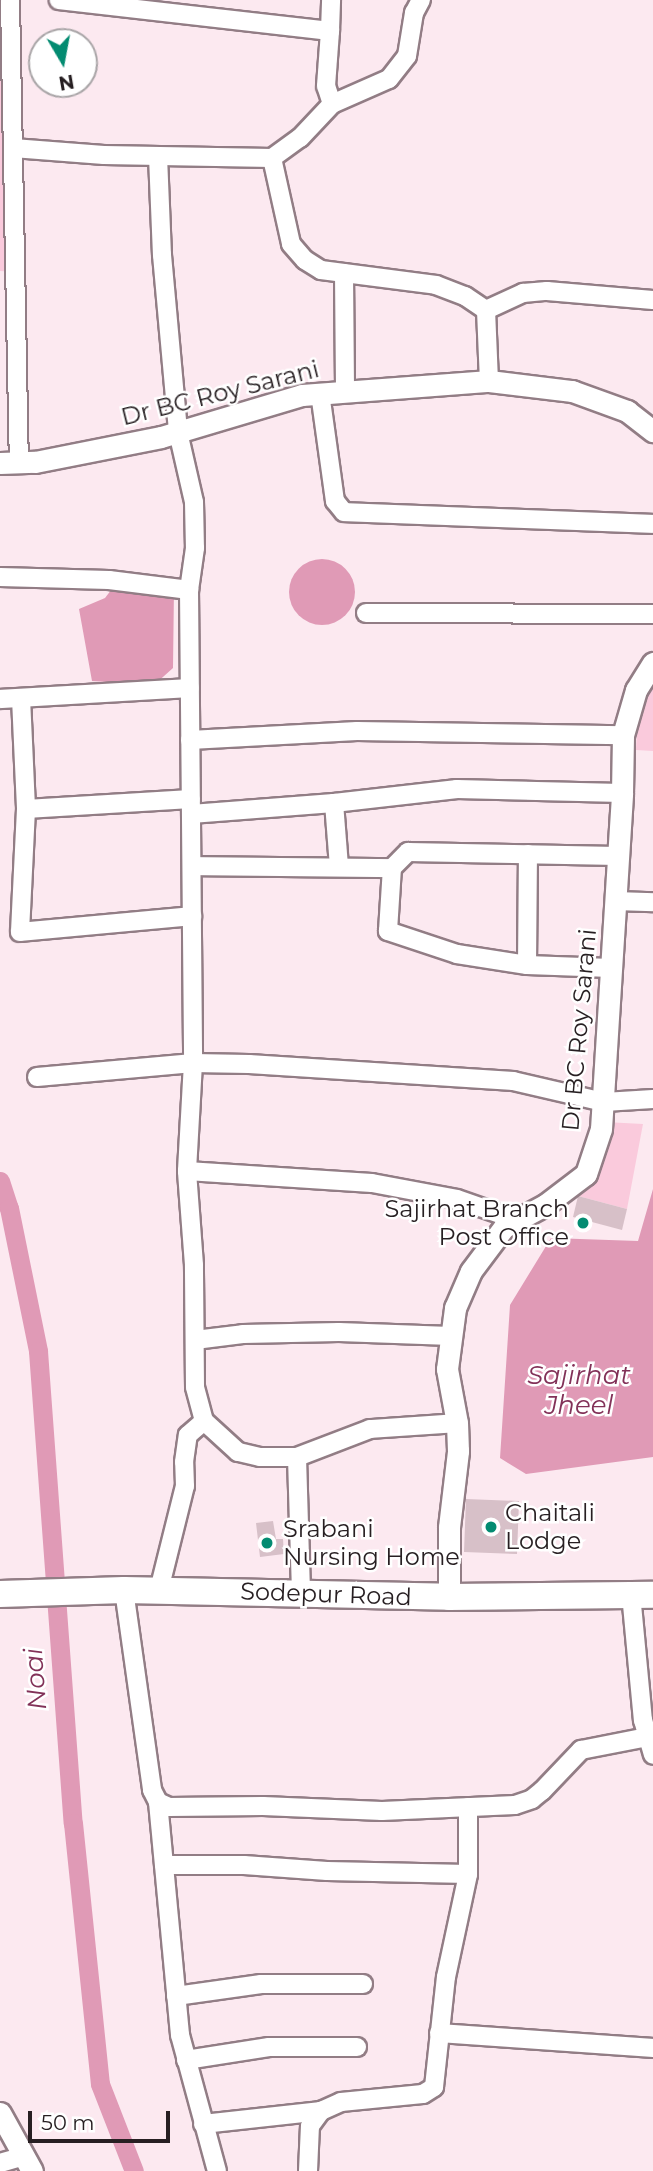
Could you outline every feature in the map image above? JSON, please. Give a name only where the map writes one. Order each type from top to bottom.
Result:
[{"type":"main road","name":"Sodepur Road","points":[[7,1594],[159,1590],[449,1597],[642,1595]]},
{"type":"street","points":[[9,463],[8,285],[13,148],[10,0]]},
{"type":"street","points":[[59,0],[180,7],[330,32]]},
{"type":"street","points":[[331,0],[326,86],[332,104]]},
{"type":"street","points":[[13,148],[159,156],[272,158],[300,138],[332,104],[389,79],[407,56],[414,13],[421,0]]},
{"type":"street","points":[[159,156],[162,255],[178,432],[194,502],[195,548],[189,590],[193,1063],[187,1171],[194,1265],[195,1387],[204,1421],[238,1452],[260,1457],[297,1457],[370,1429],[457,1423]]},
{"type":"street","points":[[272,158],[291,244],[304,260],[321,270],[436,285],[465,296],[486,310]]},
{"type":"street","points":[[344,272],[345,390]]},
{"type":"street","points":[[486,310],[523,293],[547,290],[653,300]]},
{"type":"street","points":[[486,310],[489,382]]},
{"type":"street","name":"Dr BC Roy Sarani","points":[[9,463],[35,462],[178,432],[302,395],[489,382],[572,391],[627,411],[653,431]]},
{"type":"street","points":[[320,393],[335,501],[344,512],[653,524]]},
{"type":"street","points":[[0,577],[109,580],[189,590]]},
{"type":"street","points":[[366,613],[653,614]]},
{"type":"street","name":"Dr BC Roy Sarani","points":[[449,1597],[449,1527],[457,1451],[457,1423],[447,1369],[456,1308],[471,1271],[504,1227],[514,1219],[545,1205],[586,1174],[601,1129],[616,901],[623,735],[636,690],[653,663]]},
{"type":"street","points":[[0,699],[190,688]]},
{"type":"street","points":[[21,698],[26,810],[20,932],[192,916]]},
{"type":"street","points":[[190,740],[357,731],[623,735]]},
{"type":"street","points":[[26,810],[334,803],[457,789],[622,793]]},
{"type":"street","points":[[334,803],[339,867]]},
{"type":"street","points":[[611,968],[527,965],[457,954],[388,931],[392,868],[408,852],[618,856]]},
{"type":"street","points":[[527,965],[528,854]]},
{"type":"street","points":[[192,866],[392,868]]},
{"type":"street","points":[[616,901],[653,902]]},
{"type":"street","points":[[37,1077],[193,1063],[513,1081],[604,1102],[653,1099]]},
{"type":"street","points":[[187,1171],[372,1183],[457,1199],[514,1219]]},
{"type":"street","points":[[195,1340],[243,1334],[339,1332],[452,1336]]},
{"type":"street","points":[[159,1590],[185,1486],[184,1462],[188,1436],[204,1421]]},
{"type":"street","points":[[297,1457],[301,1592]]},
{"type":"street","points":[[124,1590],[152,1790],[158,1802],[176,1996],[186,2060],[217,2171]]},
{"type":"street","points":[[642,1595],[647,1737],[653,1755]]},
{"type":"street","points":[[158,1802],[169,1807],[263,1805],[382,1811],[515,1805],[532,1799],[581,1750],[647,1737]]},
{"type":"street","points":[[202,2124],[321,2110],[341,2102],[430,2091],[434,2087],[446,1978],[468,1874],[468,1807]]},
{"type":"street","points":[[164,1866],[244,1865],[327,1871],[468,1874]]},
{"type":"street","points":[[176,1996],[261,1984],[363,1984]]},
{"type":"street","points":[[439,2033],[653,2048]]},
{"type":"street","points":[[186,2060],[269,2047],[357,2047]]},
{"type":"street","points":[[308,2171],[310,2126],[321,2110]]},
{"type":"street","points":[[0,2113],[28,2164]]},
{"type":"street","points":[[0,2162],[28,2164]]},
{"type":"shaded area","points":[[0,0],[10,0],[16,272],[0,271]]},
{"type":"shaded area","points":[[653,677],[653,751],[636,750],[638,705]]},
{"type":"shaded area","points":[[605,1122],[643,1124],[627,1209],[578,1196],[596,1155]]},
{"type":"water","points":[[322,559],[335,561],[350,574],[355,592],[353,605],[340,620],[322,625],[309,623],[294,610],[289,592],[291,579],[304,564]]},
{"type":"water","points":[[118,581],[174,588],[173,668],[154,685],[92,681],[79,609],[105,598]]},
{"type":"water","name":"Sajirhat Jheel","points":[[653,1189],[653,1457],[526,1474],[500,1458],[510,1305],[551,1238],[638,1241]]},
{"type":"building","points":[[578,1196],[627,1209],[622,1230],[573,1217]]},
{"type":"building","name":"Chaitali Lodge","points":[[466,1499],[519,1501],[517,1554],[464,1552]]},
{"type":"building","points":[[273,1521],[276,1539],[283,1539],[284,1554],[260,1557],[256,1523]]},
{"type":"waterway","name":"Noai","points":[[0,1181],[9,1208],[38,1351],[73,1823],[100,2084],[134,2171]]},
{"type":"place","name":"Sajirhat Branch Post Office","points":[[583,1223]]},
{"type":"place","name":"Chaitali Lodge","points":[[491,1527]]},
{"type":"place","name":"Srabani Nursing Home","points":[[267,1543]]}]
